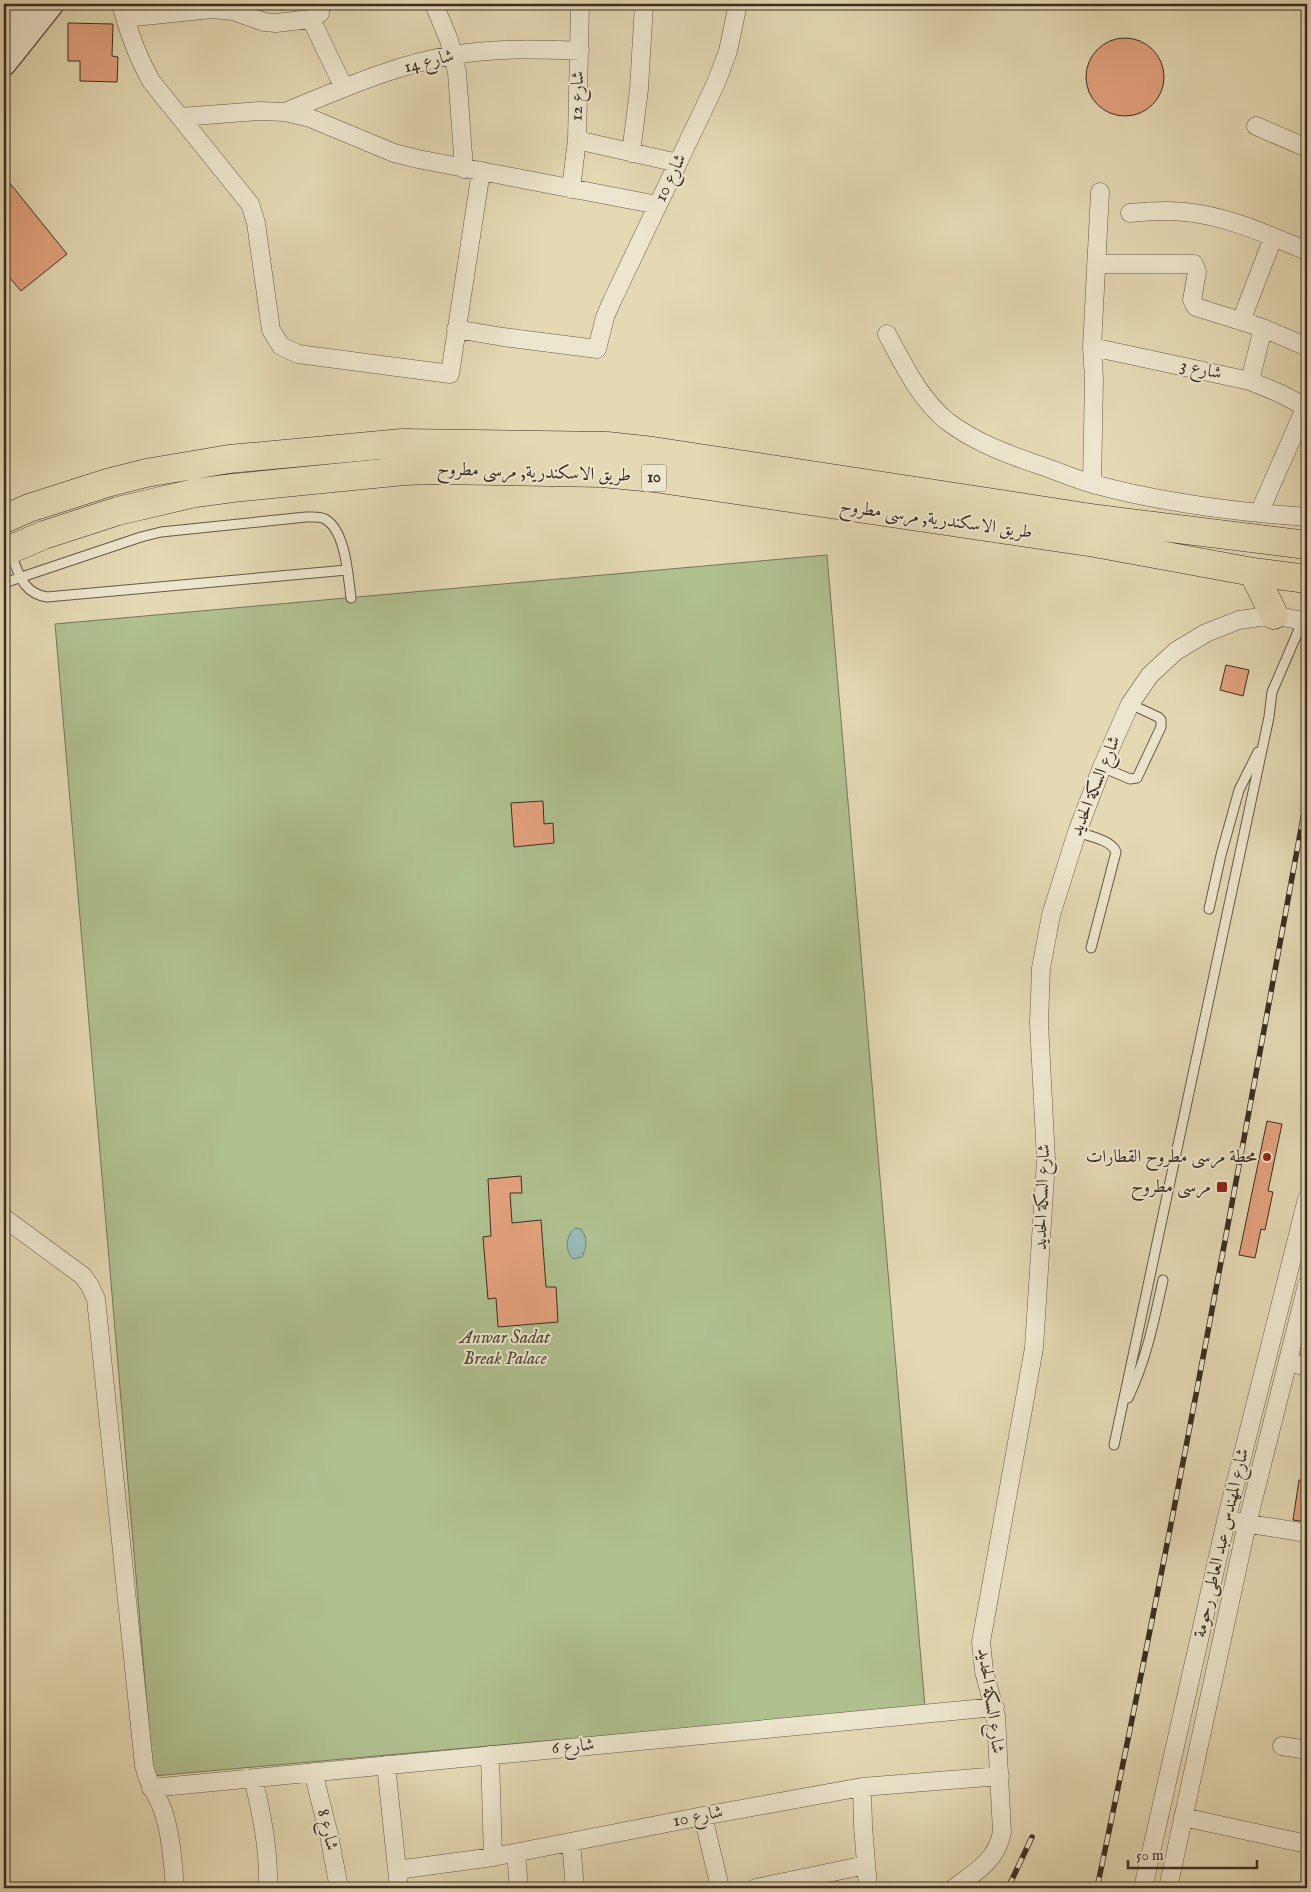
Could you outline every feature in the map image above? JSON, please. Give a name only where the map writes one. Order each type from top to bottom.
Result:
[{"type":"main road","name":"طريق الاسكندرية, مرسى مطروح","points":[[4,519],[29,508],[107,483],[162,470],[226,459],[402,443],[607,446],[653,451],[1098,519],[1307,545]]},
{"type":"main road","name":"طريق الاسكندرية, مرسى مطروح","points":[[7,551],[44,535],[118,510],[185,495],[233,488],[404,471],[583,472],[654,478],[1076,540],[1253,572],[1307,579]]},
{"type":"main road","points":[[1253,572],[1274,615]]},
{"type":"street","points":[[4,28],[24,4]]},
{"type":"street","points":[[4,63],[51,4]]},
{"type":"street","points":[[321,4],[320,13],[311,20],[276,23],[264,22],[242,9],[123,11],[140,61],[151,81],[250,204],[255,218],[271,330],[281,346],[298,354],[450,374],[473,170],[454,55],[450,40],[434,4]]},
{"type":"street","name":"شارع 12","points":[[571,189],[577,140],[580,4]]},
{"type":"street","points":[[631,153],[639,89],[644,4]]},
{"type":"street","name":"شارع 10","points":[[456,329],[522,340],[597,349],[605,317],[719,75],[728,51],[738,4]]},
{"type":"street","points":[[311,20],[344,88]]},
{"type":"street","name":"شارع 14","points":[[285,112],[344,88],[398,70],[454,55],[518,49],[580,52]]},
{"type":"street","points":[[180,117],[259,111],[285,112],[310,118],[394,152],[442,165],[658,205]]},
{"type":"street","points":[[1256,126],[1307,148]]},
{"type":"street","points":[[577,140],[678,163]]},
{"type":"street","points":[[1092,484],[1094,378],[1092,347],[1100,192]]},
{"type":"street","points":[[1130,213],[1158,210],[1212,216],[1307,251]]},
{"type":"street","points":[[1241,320],[1273,238]]},
{"type":"street","points":[[1096,264],[1191,264],[1197,269],[1192,296],[1196,307],[1263,328],[1307,348]]},
{"type":"street","points":[[1250,381],[1263,328]]},
{"type":"street","points":[[887,334],[917,388],[930,404],[958,428],[987,445],[1092,484],[1153,498],[1259,514],[1307,517]]},
{"type":"street","name":"شارع 3","points":[[1092,347],[1250,381],[1306,406]]},
{"type":"street","points":[[1259,514],[1306,406]]},
{"type":"street","name":"شارع السكة الحديد","points":[[954,1888],[986,1864],[997,1850],[1002,1832],[995,1707],[984,1671],[981,1642],[1036,1336],[1046,1160],[1039,1023],[1041,968],[1051,915],[1077,832],[1102,767],[1130,704],[1150,675],[1176,651],[1206,633],[1239,620],[1274,615],[1305,621]]},
{"type":"street","name":"شارع المهندس عبد العاطى رحومة","points":[[1143,1888],[1226,1521],[1307,1199]]},
{"type":"street","points":[[4,1218],[83,1276],[96,1299],[144,1765],[151,1788],[160,1802],[166,1820],[175,1888]]},
{"type":"street","name":"شارع المهندس عبد العاطى رحومة","points":[[1168,1888],[1247,1524],[1307,1285]]},
{"type":"street","points":[[1288,1363],[1307,1366]]},
{"type":"street","points":[[1226,1521],[1307,1533]]},
{"type":"street","name":"شارع 6","points":[[151,1788],[995,1707]]},
{"type":"street","points":[[1282,1746],[1307,1750]]},
{"type":"street","points":[[490,1755],[493,1857]]},
{"type":"street","points":[[386,1765],[399,1888]]},
{"type":"street","name":"شارع 8","points":[[313,1772],[329,1835],[339,1888]]},
{"type":"street","name":"شارع 10","points":[[397,1870],[516,1853],[862,1787],[1000,1776]]},
{"type":"street","points":[[253,1778],[266,1840],[268,1888]]},
{"type":"street","points":[[862,1787],[868,1888]]},
{"type":"street","points":[[703,1816],[720,1888]]},
{"type":"street","points":[[1183,1817],[1307,1844]]},
{"type":"street","points":[[571,1842],[575,1888]]},
{"type":"street","points":[[516,1853],[519,1888]]},
{"type":"street","points":[[756,1888],[866,1865]]},
{"type":"lane","points":[[4,583],[161,532],[306,517],[323,518],[333,525],[340,538],[347,570],[350,598]]},
{"type":"lane","points":[[7,551],[28,589],[38,595],[47,597],[347,570]]},
{"type":"lane","points":[[1114,1445],[1264,741],[1272,692],[1305,621]]},
{"type":"lane","points":[[1102,767],[1130,779],[1136,778],[1161,727],[1161,720],[1158,717],[1130,704]]},
{"type":"lane","points":[[1209,909],[1221,855],[1239,790],[1264,741]]},
{"type":"lane","points":[[1077,832],[1110,844],[1115,848],[1116,852],[1092,948]]},
{"type":"lane","points":[[1121,1411],[1140,1374],[1163,1280]]},
{"type":"green space","name":"Anwar Sadat Break Palace","points":[[827,555],[925,1707],[153,1776],[55,624]]},
{"type":"water","points":[[575,1228],[581,1229],[586,1243],[582,1257],[573,1259],[568,1251],[567,1243]]},
{"type":"building","points":[[68,23],[113,24],[112,56],[118,57],[117,82],[80,81],[80,61],[68,61]]},
{"type":"building","points":[[1125,38],[1140,41],[1157,55],[1161,62],[1164,77],[1161,92],[1147,109],[1140,113],[1125,116],[1110,113],[1093,99],[1089,92],[1086,77],[1089,62],[1103,45],[1110,41]]},
{"type":"building","points":[[4,176],[67,254],[21,291],[4,271]]},
{"type":"building","points":[[1226,665],[1249,670],[1243,696],[1220,690]]},
{"type":"building","points":[[543,801],[544,824],[553,823],[554,843],[514,847],[511,803]]},
{"type":"building","name":"محطة مرسى مطروح القطارات","points":[[1267,1121],[1282,1124],[1268,1191],[1273,1192],[1265,1230],[1261,1229],[1255,1258],[1239,1255]]},
{"type":"building","points":[[521,1176],[522,1193],[510,1193],[512,1223],[541,1220],[546,1287],[556,1287],[558,1322],[498,1327],[496,1298],[488,1299],[483,1237],[491,1236],[488,1179]]},
{"type":"building","points":[[1299,1480],[1307,1481],[1307,1522],[1293,1520]]},
{"type":"railway","points":[[1097,1888],[1180,1480],[1307,796]]},
{"type":"railway","points":[[1008,1888],[1032,1837]]},
{"type":"place","name":"محطة مرسى مطروح القطارات","points":[[1267,1157]]},
{"type":"place","name":"مرسى مطروح","points":[[1222,1187]]}]
